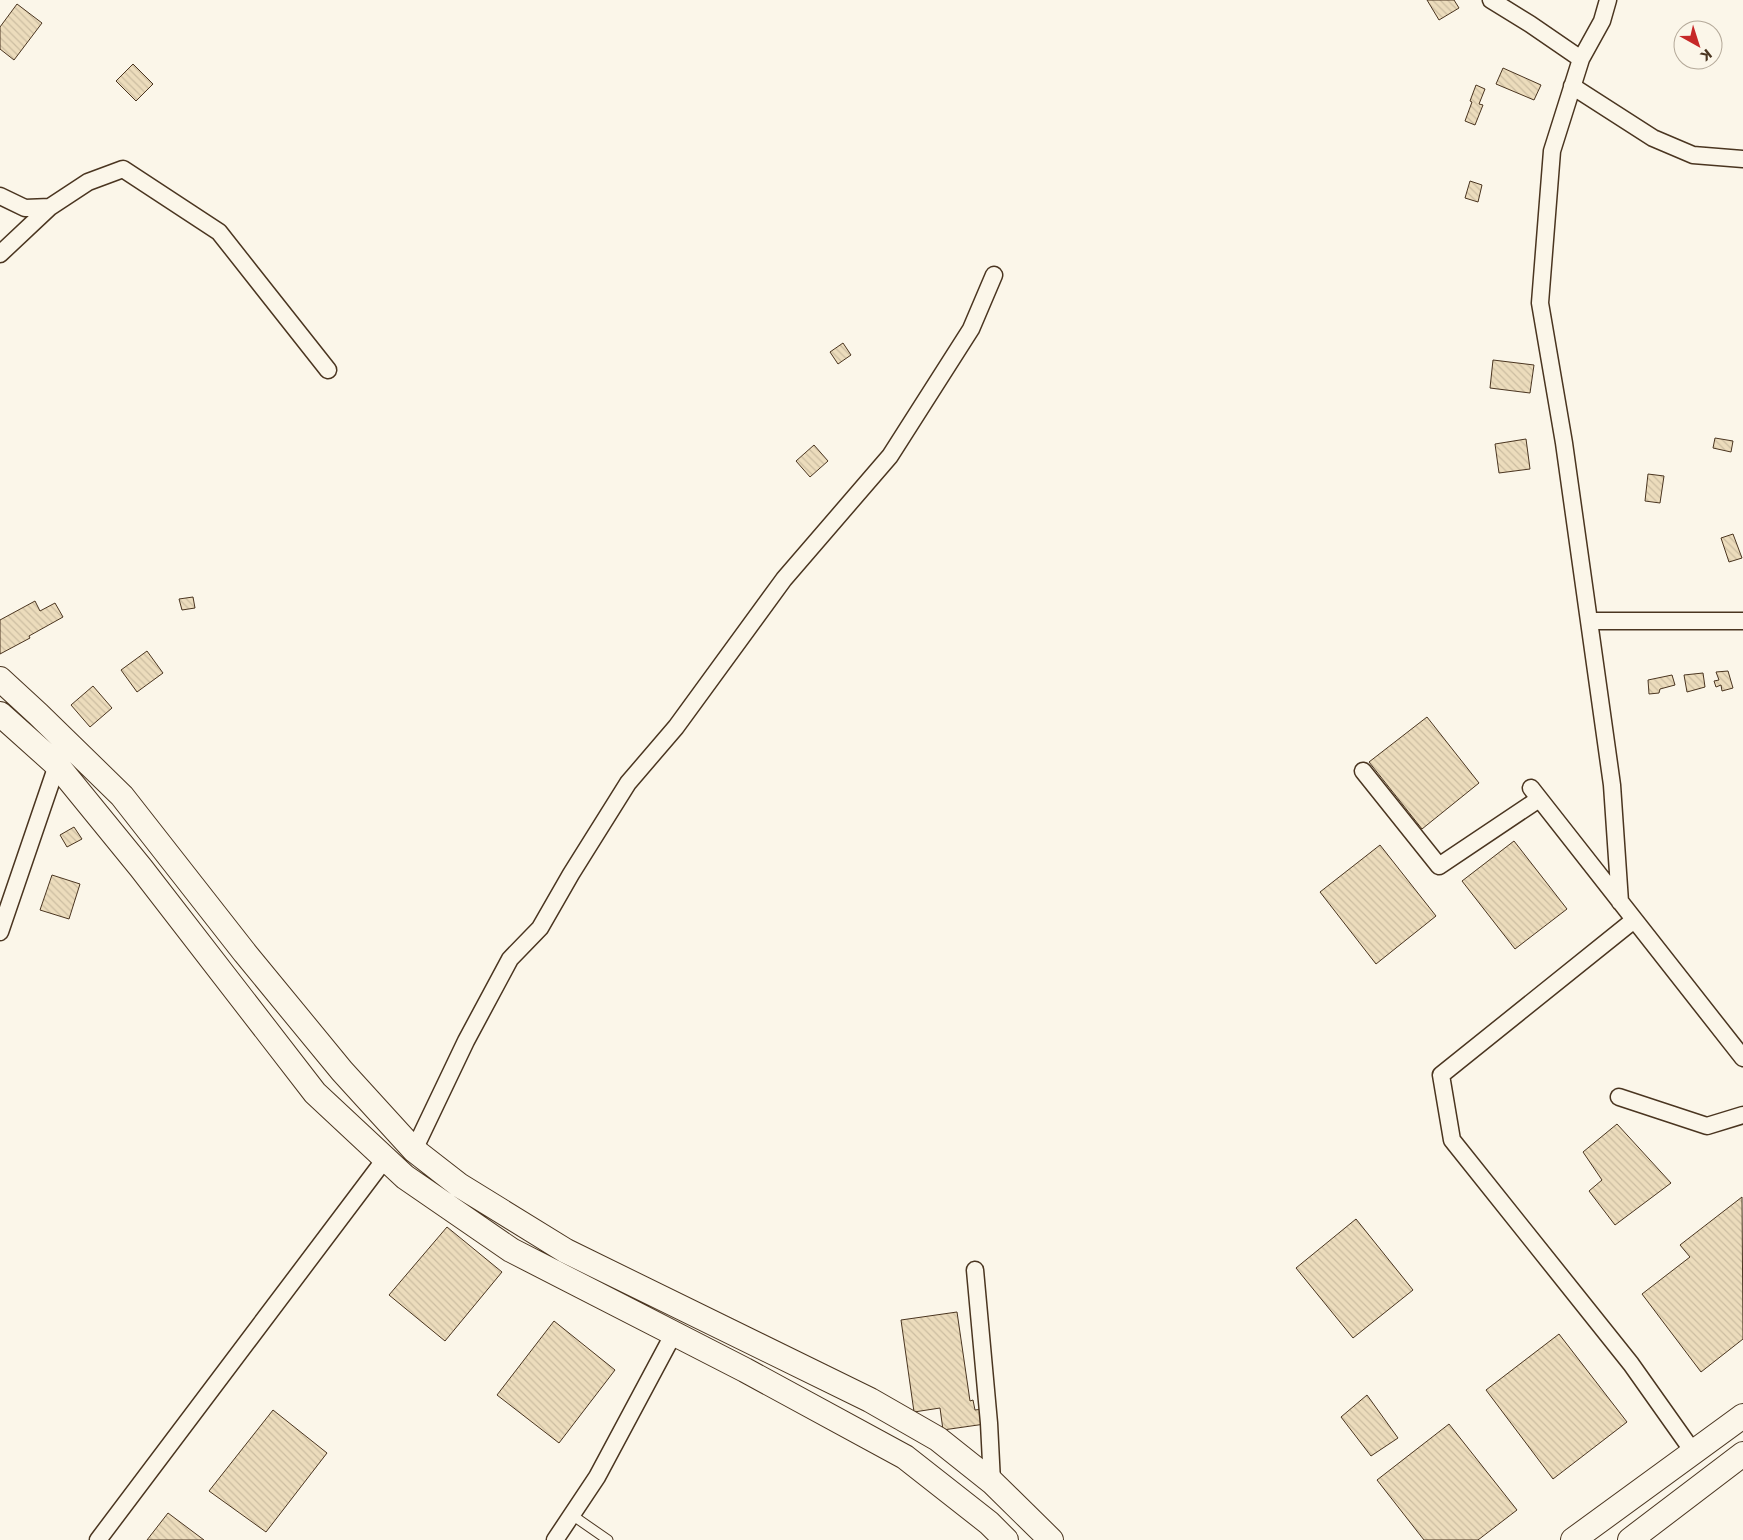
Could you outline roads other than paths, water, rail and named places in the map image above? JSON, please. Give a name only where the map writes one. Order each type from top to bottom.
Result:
[{"type":"main road","points":[[0,679],[122,796],[245,953],[342,1071],[414,1150],[459,1185],[566,1251],[870,1400],[938,1439],[992,1482],[1052,1540]]},
{"type":"main road","points":[[0,714],[58,765],[141,868],[314,1093],[405,1177],[511,1250],[674,1333],[905,1456],[989,1523],[1006,1540]]},
{"type":"main road","points":[[58,765],[79,754]]},
{"type":"main road","points":[[314,1093],[342,1071]]},
{"type":"main road","points":[[1573,1540],[1743,1416]]},
{"type":"main road","points":[[1642,1536],[1743,1454]]},
{"type":"street","points":[[1491,0],[1530,24],[1580,59]]},
{"type":"street","points":[[1608,0],[1602,20],[1580,59],[1552,151],[1540,303],[1564,443],[1612,785],[1620,902]]},
{"type":"street","points":[[1572,86],[1653,138],[1693,155],[1743,159]]},
{"type":"street","points":[[0,254],[50,207],[88,182],[123,169],[219,232],[328,370]]},
{"type":"street","points":[[0,196],[25,208],[50,207]]},
{"type":"street","points":[[414,1150],[466,1041],[510,959],[540,928],[571,874],[628,783],[676,727],[784,579],[890,456],[971,329],[994,275]]},
{"type":"street","points":[[1589,621],[1743,621]]},
{"type":"street","points":[[0,932],[58,765]]},
{"type":"street","points":[[1362,771],[1439,866],[1535,794],[1743,1056]]},
{"type":"street","points":[[1634,920],[1441,1075],[1452,1140],[1631,1364],[1694,1453]]},
{"type":"street","points":[[1619,1097],[1707,1126],[1743,1115]]},
{"type":"street","points":[[98,1540],[386,1159]]},
{"type":"street","points":[[975,1270],[989,1424],[992,1482]]},
{"type":"street","points":[[555,1540],[597,1478],[674,1333]]},
{"type":"lane","points":[[572,1514],[608,1540]]}]
